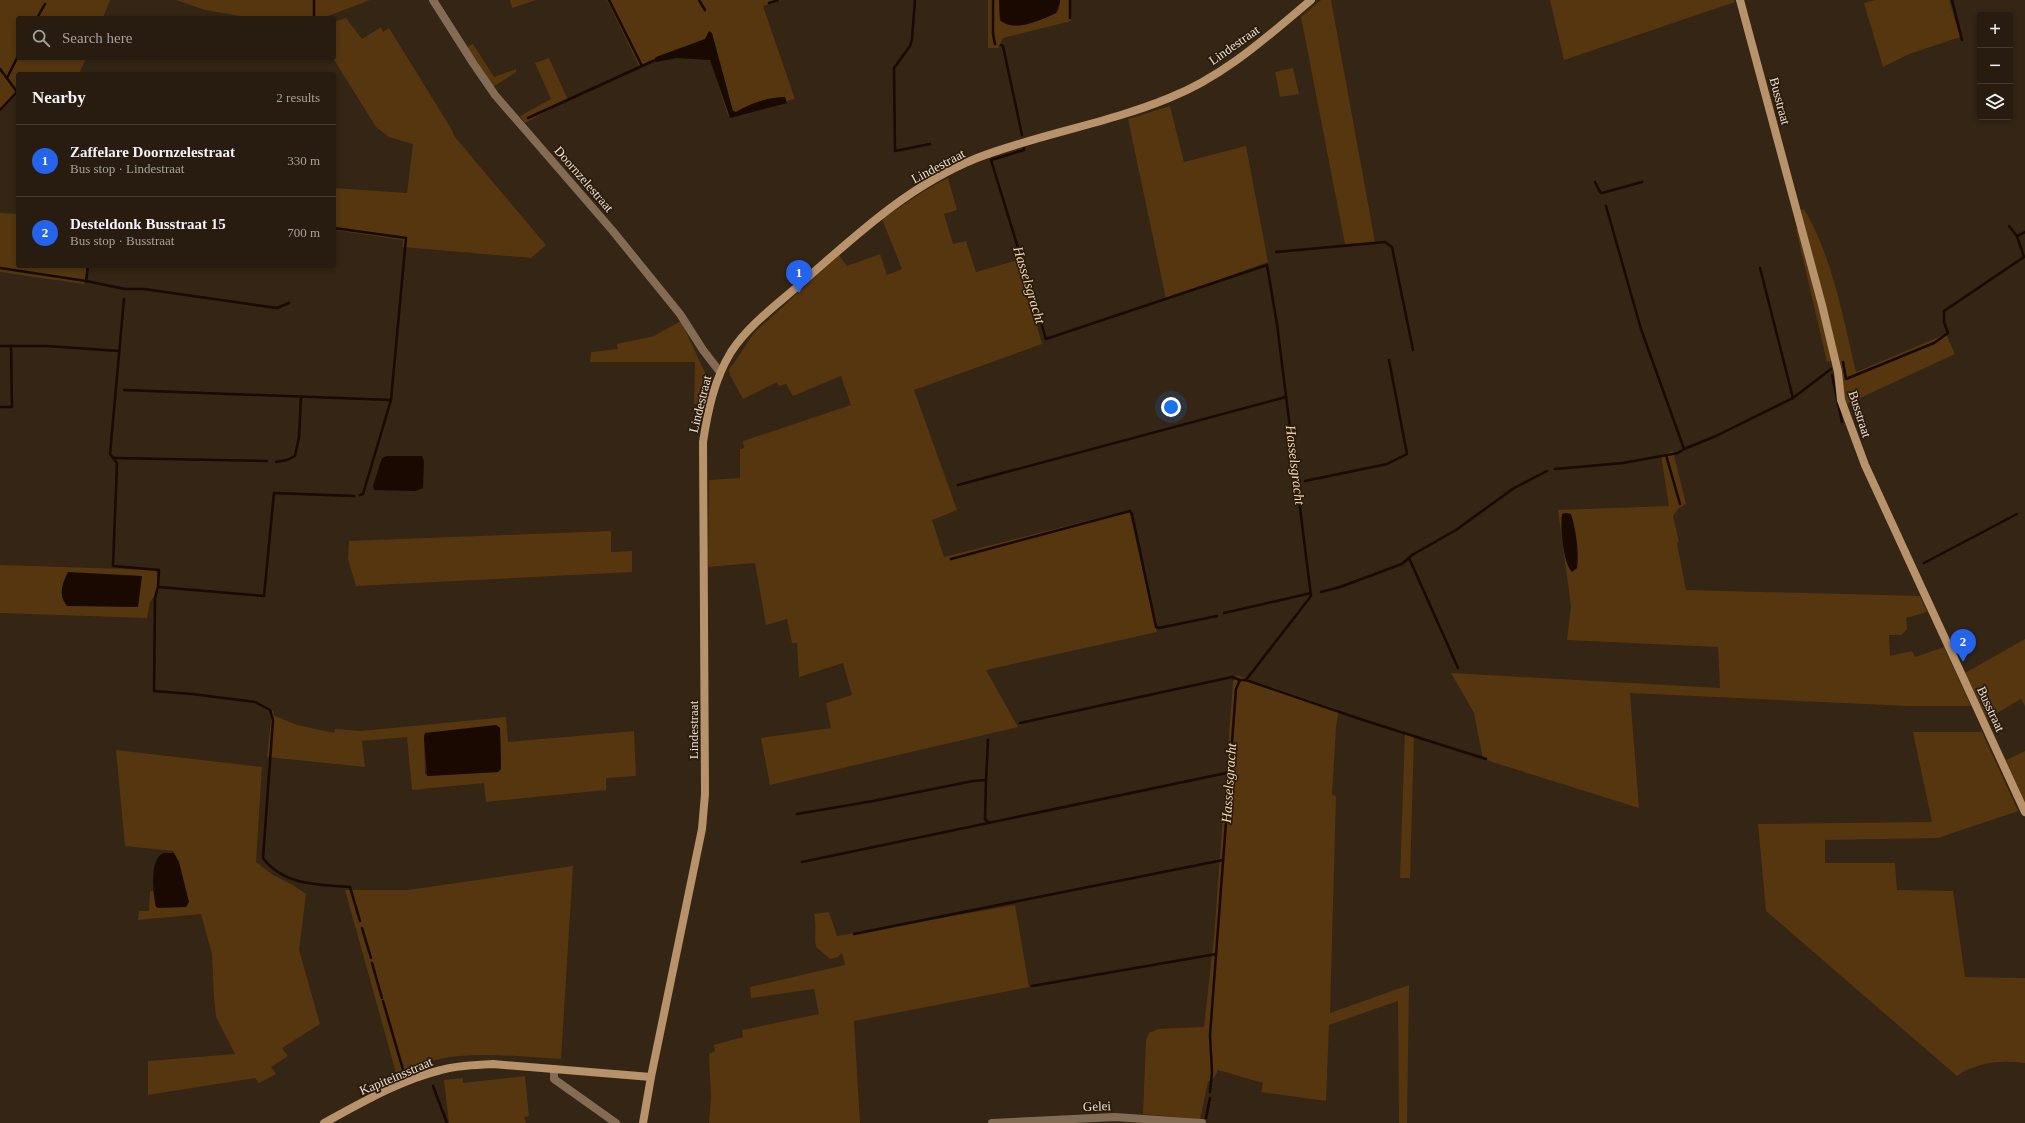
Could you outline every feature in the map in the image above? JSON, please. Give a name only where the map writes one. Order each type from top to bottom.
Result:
[{"type":"street","name":"Doornzelestraat","points":[[433,0],[495,95],[612,230],[670,302],[720,372]]},
{"type":"street","name":"Lindestraat","points":[[644,1123],[651,1077],[702,829],[705,794],[703,442],[709,406],[720,372],[742,338],[763,317],[878,216],[923,185],[947,171],[1004,148],[1169,98],[1201,82],[1249,52],[1310,0]]},
{"type":"street","name":"Busstraat","points":[[1740,0],[1822,305],[1838,372],[1841,400],[1848,423],[1865,465],[2025,812]]},
{"type":"street","name":"Kapiteinsstraat","points":[[324,1123],[400,1085],[443,1069],[468,1065],[493,1064],[651,1077]]},
{"type":"street","points":[[554,1069],[554,1079],[616,1123]]},
{"type":"street","name":"Gelei","points":[[992,1123],[1115,1117],[1202,1123]]},
{"type":"shaded area","points":[[0,0],[110,0],[104,16],[16,16],[16,60],[85,60],[80,72],[16,72],[16,95],[0,112]]},
{"type":"shaded area","points":[[176,0],[370,0],[328,16],[240,16],[205,10]]},
{"type":"shaded area","points":[[510,0],[536,0],[512,8]]},
{"type":"shaded area","points":[[607,0],[782,0],[763,6],[795,99],[728,116],[710,58],[668,55],[640,68]]},
{"type":"shaded area","points":[[988,0],[999,0],[1000,20],[1006,24],[1020,25],[1035,22],[1056,13],[1059,9],[1060,0],[1071,0],[1071,21],[1003,38],[998,48],[988,48]]},
{"type":"shaded area","points":[[999,0],[1060,0],[1060,2],[1056,13],[1028,24],[1013,25],[1006,24],[1000,20]]},
{"type":"shaded area","points":[[1321,0],[1331,0],[1375,242],[1345,244],[1301,17]]},
{"type":"shaded area","points":[[1550,0],[1734,0],[1735,2],[1564,60]]},
{"type":"shaded area","points":[[1875,0],[1949,0],[1960,37],[1909,54],[1883,67],[1864,3]]},
{"type":"shaded area","points":[[346,18],[362,39],[381,27],[383,32],[389,28],[452,130],[454,136],[546,245],[531,258],[403,247],[403,240],[336,230],[336,188],[407,193],[413,144],[389,137],[376,127],[334,60],[336,60],[336,21]]},
{"type":"shaded area","points":[[709,31],[712,33],[733,111],[736,112],[754,103],[772,98],[785,97],[787,103],[730,118],[710,60],[676,58],[657,62],[653,61],[656,57],[705,39]]},
{"type":"shaded area","points":[[473,44],[494,77],[516,69],[516,72],[493,87],[467,47]]},
{"type":"shaded area","points":[[549,58],[568,100],[525,123],[520,116],[551,99],[535,63]]},
{"type":"shaded area","points":[[1293,68],[1299,94],[1280,97],[1275,72]]},
{"type":"shaded area","points":[[1170,106],[1184,162],[1246,146],[1268,262],[1166,299],[1128,119]]},
{"type":"shaded area","points":[[948,178],[957,210],[944,214],[953,244],[966,241],[976,272],[1018,260],[1042,344],[914,390],[957,510],[932,520],[944,557],[1129,510],[1157,632],[986,670],[1018,727],[770,785],[761,738],[831,728],[826,703],[852,695],[843,663],[799,677],[797,643],[792,643],[787,619],[766,625],[755,563],[708,567],[709,480],[740,478],[740,449],[744,448],[743,441],[851,405],[841,376],[793,396],[786,384],[779,386],[777,382],[743,399],[730,375],[729,370],[754,333],[839,255],[847,266],[880,254],[887,275],[902,269],[882,219],[929,188]]},
{"type":"shaded area","points":[[1804,209],[1823,248],[1830,268],[1856,372],[1946,334],[1955,354],[1845,405],[1839,358],[1827,362],[1796,229],[1804,227],[1801,210]]},
{"type":"shaded area","points":[[0,213],[16,214],[16,268],[87,268],[84,284],[0,272]]},
{"type":"shaded area","points":[[681,321],[708,379],[700,404],[694,404],[695,362],[590,362],[591,352],[618,349],[617,344],[654,336]]},
{"type":"shaded area","points":[[1673,451],[1686,504],[1678,509],[1673,516],[1679,542],[1677,543],[1686,590],[1920,596],[1927,612],[1906,618],[1907,629],[1901,635],[1889,635],[1890,656],[1912,651],[1915,657],[1944,647],[1971,706],[1908,706],[1630,693],[1639,808],[1483,759],[1474,713],[1451,673],[1720,688],[1718,647],[1567,640],[1571,606],[1558,510],[1669,506],[1661,455]]},
{"type":"shaded area","points":[[387,456],[422,456],[424,461],[423,488],[416,491],[374,490],[373,486],[382,458]]},
{"type":"shaded area","points":[[1562,514],[1571,514],[1577,541],[1577,568],[1572,572],[1566,561],[1564,553],[1561,527]]},
{"type":"shaded area","points":[[611,531],[611,552],[632,551],[632,572],[356,586],[348,559],[349,541]]},
{"type":"shaded area","points":[[0,565],[156,570],[160,588],[150,602],[147,618],[0,613]]},
{"type":"shaded area","points":[[68,572],[142,576],[138,607],[67,606],[64,602],[62,589]]},
{"type":"shaded area","points":[[2025,639],[2025,706],[2021,699],[1987,719],[1965,673]]},
{"type":"shaded area","points":[[1236,675],[1339,710],[1336,727],[1332,795],[1336,796],[1330,1013],[1409,985],[1407,1123],[1399,1123],[1398,1001],[1329,1025],[1326,1101],[1261,1092],[1263,1083],[1218,1070],[1214,1078],[1208,1082],[1200,1119],[1143,1114],[1146,1040],[1149,1033],[1158,1029],[1204,1027],[1214,937],[1233,682]]},
{"type":"shaded area","points":[[272,710],[274,712],[273,715],[297,725],[334,733],[335,729],[361,731],[506,717],[508,742],[634,731],[636,776],[606,778],[606,790],[486,802],[484,783],[412,790],[407,737],[362,741],[365,767],[267,757]],"holes":[[[498,726],[500,728],[501,769],[498,772],[429,776],[425,774],[424,735]]]},
{"type":"shaded area","points":[[496,725],[500,728],[501,769],[498,772],[427,776],[424,738],[425,733]]},
{"type":"shaded area","points":[[1405,732],[1414,735],[1410,878],[1400,878]]},
{"type":"shaded area","points":[[1913,732],[1982,732],[2018,811],[1938,838],[1825,840],[1825,863],[1895,863],[1897,890],[1953,891],[1965,977],[2025,978],[2025,1063],[1990,1063],[1965,1071],[1957,1076],[1766,911],[1758,824],[1932,822]]},
{"type":"shaded area","points":[[116,750],[262,767],[256,862],[273,875],[293,885],[306,894],[299,950],[320,1024],[282,1048],[288,1056],[271,1067],[276,1074],[259,1083],[255,1078],[148,1095],[148,1061],[235,1054],[216,1017],[212,954],[201,914],[138,920],[139,911],[149,911],[150,891],[153,891],[156,906],[174,855],[174,851],[125,846]]},
{"type":"shaded area","points":[[2025,751],[2025,803],[2006,760]]},
{"type":"shaded area","points":[[164,853],[174,853],[179,862],[189,902],[186,907],[156,907],[153,885],[154,869],[159,856]]},
{"type":"shaded area","points":[[573,866],[561,1059],[496,1055],[463,1056],[431,1061],[396,1073],[345,890],[408,890]]},
{"type":"shaded area","points":[[1015,905],[1029,987],[854,1021],[860,1123],[709,1123],[711,1097],[709,1054],[715,1051],[714,1045],[743,1037],[742,1030],[819,1014],[814,989],[751,998],[750,987],[845,965],[842,953],[838,957],[830,959],[816,947],[814,914],[829,912],[837,936]]},
{"type":"shaded area","points":[[525,1076],[529,1116],[524,1117],[526,1123],[449,1123],[444,1080],[463,1078],[463,1083]]},
{"type":"waterway","points":[[314,0],[314,16]]},
{"type":"waterway","points":[[609,0],[642,66]]},
{"type":"waterway","points":[[699,0],[705,10]]},
{"type":"waterway","points":[[769,3],[778,0]]},
{"type":"waterway","points":[[915,0],[912,39],[910,46],[894,68],[895,151],[930,144]]},
{"type":"waterway","name":"Hasselsgracht","points":[[993,0],[993,34],[995,44]]},
{"type":"waterway","points":[[1070,0],[1070,18]]},
{"type":"waterway","points":[[1952,0],[1962,40]]},
{"type":"waterway","points":[[38,16],[45,4]]},
{"type":"waterway","name":"Hasselsgracht","points":[[1001,45],[1003,46],[1022,135]]},
{"type":"waterway","points":[[7,78],[16,60]]},
{"type":"waterway","points":[[528,118],[653,61]]},
{"type":"waterway","points":[[0,69],[16,90]]},
{"type":"waterway","points":[[0,110],[16,93]]},
{"type":"waterway","name":"Hasselsgracht","points":[[1024,148],[1024,150],[991,160],[1046,339],[1267,265],[1277,324],[1311,596],[1246,680],[1240,680],[1236,689],[1210,1035],[1212,1072],[1210,1092]]},
{"type":"waterway","points":[[1595,182],[1602,193],[1642,182]]},
{"type":"waterway","points":[[1555,469],[1623,463],[1678,453],[1684,449],[1641,329],[1606,206]]},
{"type":"waterway","points":[[2009,226],[2017,236]]},
{"type":"waterway","points":[[336,228],[406,238],[391,400],[363,494],[360,495]]},
{"type":"waterway","points":[[1843,362],[1846,379],[1934,343],[1948,333],[1944,322],[1944,311],[2024,257],[2017,236],[2025,232]]},
{"type":"waterway","points":[[1276,252],[1385,242],[1392,247],[1413,350]]},
{"type":"waterway","points":[[0,268],[86,281]]},
{"type":"waterway","points":[[88,268],[86,281],[125,289],[144,289],[277,308],[289,303]]},
{"type":"waterway","points":[[1684,449],[1716,436],[1793,398],[1760,268]]},
{"type":"waterway","points":[[124,299],[110,454],[117,463],[113,566],[159,570],[158,587]]},
{"type":"waterway","points":[[0,346],[47,346],[119,351]]},
{"type":"waterway","points":[[0,407],[12,407],[11,346]]},
{"type":"waterway","points":[[1305,481],[1387,464],[1407,454],[1389,360]]},
{"type":"waterway","points":[[1793,398],[1831,369]]},
{"type":"waterway","points":[[1832,375],[1842,422]]},
{"type":"waterway","points":[[124,390],[391,400]]},
{"type":"waterway","points":[[276,462],[287,460],[295,456],[299,437],[301,397]]},
{"type":"waterway","points":[[958,485],[1286,397]]},
{"type":"waterway","points":[[1666,455],[1680,504]]},
{"type":"waterway","points":[[114,458],[267,461]]},
{"type":"waterway","points":[[1321,592],[1340,587],[1402,564],[1412,555],[1456,530],[1514,488],[1547,471]]},
{"type":"waterway","points":[[354,496],[274,493],[264,596],[158,587],[155,598],[154,691],[255,702],[270,710],[273,720],[263,858],[271,867],[291,879],[314,884],[350,887],[360,921]]},
{"type":"waterway","points":[[951,559],[1130,511],[1132,514],[1156,627],[1159,628],[1217,616]]},
{"type":"waterway","points":[[1924,563],[2017,514]]},
{"type":"waterway","points":[[1409,558],[1458,668]]},
{"type":"waterway","points":[[1224,613],[1311,593]]},
{"type":"waterway","points":[[1020,723],[1232,677],[1240,680]]},
{"type":"waterway","points":[[1246,680],[1363,720],[1486,759]]},
{"type":"waterway","points":[[986,780],[988,740]]},
{"type":"waterway","points":[[802,862],[1231,772]]},
{"type":"waterway","points":[[797,814],[873,801],[973,781],[986,780],[985,819],[988,822]]},
{"type":"waterway","points":[[854,934],[1223,860]]},
{"type":"waterway","points":[[362,928],[371,958]]},
{"type":"waterway","points":[[1032,986],[1216,954]]},
{"type":"waterway","points":[[372,963],[382,998]]},
{"type":"waterway","points":[[383,1001],[404,1073]]},
{"type":"waterway","points":[[433,1086],[447,1123]]},
{"type":"waterway","name":"Hasselsgracht","points":[[1206,1118],[1210,1098]]},
{"type":"place","name":"Zaffelare Doornzelestraat","points":[[799,293]]},
{"type":"place","name":"Desteldonk Busstraat 15","points":[[1963,662]]}]
